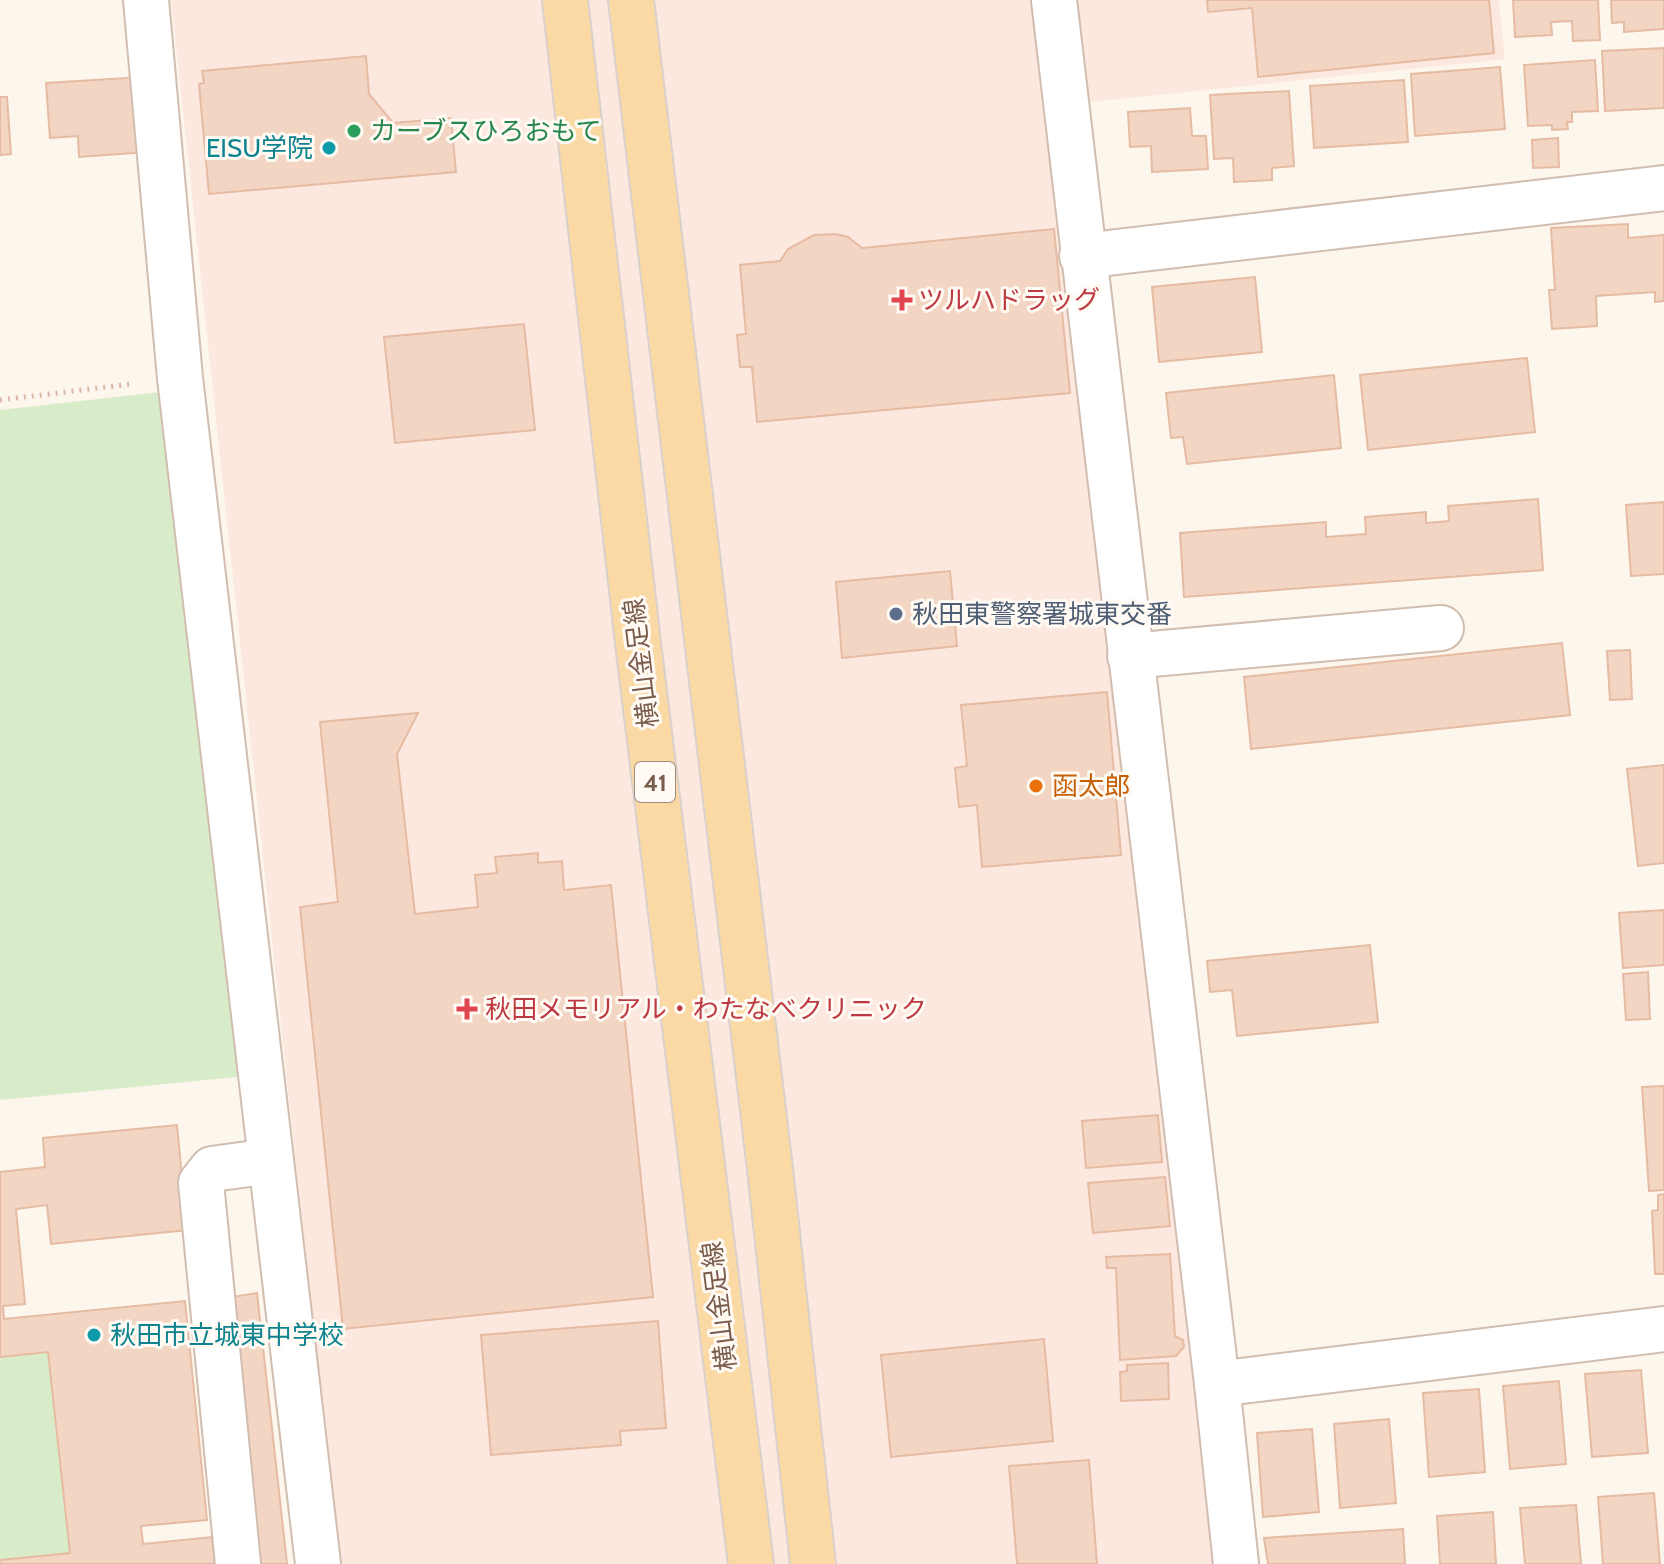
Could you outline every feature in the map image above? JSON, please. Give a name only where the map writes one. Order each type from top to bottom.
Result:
[{"type":"main road","name":"横山金足線","points":[[565,0],[638,643],[751,1564]]},
{"type":"main road","points":[[631,0],[813,1564]]},
{"type":"main road","points":[[638,643],[707,634]]},
{"type":"street","points":[[146,0],[180,378],[318,1564]]},
{"type":"street","points":[[1054,0],[1236,1564]]},
{"type":"street","points":[[1082,256],[1664,188]]},
{"type":"street","points":[[1130,656],[1441,628]]},
{"type":"street","points":[[238,1564],[201,1183],[212,1169],[271,1161]]},
{"type":"street","points":[[1217,1384],[1664,1329]]},
{"type":"path","points":[[0,400],[180,378]]},
{"type":"shaded area","points":[[171,0],[1499,0],[1505,59],[1090,102],[1096,214],[1258,1564],[339,1564]]},
{"type":"green space","points":[[170,391],[247,1076],[0,1100],[0,410]]},
{"type":"green space","points":[[48,1352],[70,1553],[0,1560],[0,1357]]},
{"type":"building","points":[[1207,0],[1489,0],[1494,53],[1258,77],[1252,8],[1208,12]]},
{"type":"building","points":[[1513,0],[1598,0],[1600,40],[1573,41],[1572,21],[1551,22],[1552,35],[1515,37]]},
{"type":"building","points":[[1611,0],[1664,0],[1664,29],[1624,32],[1624,22],[1612,23]]},
{"type":"building","points":[[1664,48],[1664,108],[1605,111],[1602,51]]},
{"type":"building","name":"EISU学院","points":[[366,56],[369,94],[393,123],[451,118],[456,172],[209,194],[199,84],[204,83],[202,71]]},
{"type":"building","points":[[1595,60],[1598,111],[1572,112],[1572,122],[1567,122],[1568,129],[1552,130],[1552,125],[1528,126],[1524,65]]},
{"type":"building","points":[[1500,67],[1505,129],[1415,136],[1411,74]]},
{"type":"building","points":[[143,77],[147,152],[79,157],[78,136],[50,138],[46,83]]},
{"type":"building","points":[[1404,80],[1408,142],[1314,148],[1310,86]]},
{"type":"building","points":[[1289,91],[1294,166],[1272,168],[1272,180],[1234,182],[1233,158],[1214,159],[1210,95]]},
{"type":"building","points":[[0,97],[7,97],[11,154],[0,155]]},
{"type":"building","points":[[1190,108],[1192,136],[1206,136],[1208,169],[1152,172],[1151,146],[1130,147],[1128,112]]},
{"type":"building","points":[[1558,138],[1559,167],[1533,168],[1532,140]]},
{"type":"building","points":[[1628,224],[1628,238],[1664,235],[1664,301],[1655,302],[1655,292],[1596,296],[1597,326],[1552,329],[1549,290],[1555,290],[1551,228]]},
{"type":"building","name":"ツルハドラッグ","points":[[1054,229],[1070,393],[757,422],[752,367],[740,367],[737,335],[746,334],[740,265],[780,261],[788,249],[814,235],[848,237],[862,248]]},
{"type":"building","points":[[1255,277],[1262,352],[1159,362],[1152,287]]},
{"type":"building","points":[[524,324],[535,430],[395,443],[384,337]]},
{"type":"building","points":[[1527,358],[1535,432],[1368,450],[1360,375]]},
{"type":"building","points":[[1334,375],[1341,448],[1187,464],[1183,437],[1171,438],[1166,393]]},
{"type":"building","points":[[1538,499],[1543,570],[1184,597],[1180,533],[1326,522],[1326,537],[1366,534],[1365,517],[1426,512],[1426,523],[1449,521],[1448,506]]},
{"type":"building","points":[[1664,502],[1664,574],[1631,576],[1626,505]]},
{"type":"building","name":"秋田東警察署城東交番","points":[[950,571],[957,646],[842,658],[836,582]]},
{"type":"building","points":[[1562,643],[1570,715],[1251,749],[1244,677]]},
{"type":"building","points":[[1630,650],[1632,699],[1610,700],[1607,651]]},
{"type":"building","name":"函太郎","points":[[1107,692],[1121,855],[982,867],[977,805],[959,807],[955,768],[967,766],[961,705]]},
{"type":"building","name":"秋田メモリアル・わたなべクリニック","points":[[418,713],[397,754],[415,914],[478,907],[475,875],[497,873],[495,857],[538,853],[538,863],[562,861],[564,890],[611,885],[653,1297],[343,1329],[300,907],[338,902],[320,722]]},
{"type":"building","points":[[1664,765],[1664,863],[1638,866],[1627,769]]},
{"type":"building","points":[[1664,910],[1664,965],[1623,968],[1619,913]]},
{"type":"building","points":[[1370,945],[1378,1022],[1237,1036],[1232,990],[1210,992],[1207,961]]},
{"type":"building","points":[[1648,972],[1650,1019],[1626,1020],[1623,974]]},
{"type":"building","points":[[1664,1086],[1664,1190],[1649,1191],[1642,1087]]},
{"type":"building","points":[[1158,1115],[1162,1162],[1086,1168],[1082,1121]]},
{"type":"building","name":"秋田市立城東中学校","points":[[177,1125],[187,1230],[51,1244],[47,1205],[16,1209],[25,1304],[3,1306],[4,1319],[185,1301],[207,1520],[141,1526],[143,1544],[212,1537],[215,1564],[0,1564],[0,1560],[70,1553],[48,1352],[0,1357],[0,1172],[45,1167],[43,1138]]},
{"type":"building","points":[[1165,1177],[1170,1226],[1093,1233],[1088,1183]]},
{"type":"building","points":[[1664,1194],[1664,1274],[1655,1274],[1652,1211],[1658,1210],[1658,1195]]},
{"type":"building","points":[[1170,1254],[1175,1336],[1183,1340],[1184,1347],[1176,1356],[1120,1360],[1116,1268],[1107,1268],[1106,1257]]},
{"type":"building","points":[[257,1293],[287,1564],[254,1564],[225,1298]]},
{"type":"building","points":[[658,1321],[666,1428],[620,1431],[621,1445],[491,1455],[481,1335]]},
{"type":"building","points":[[1044,1339],[1053,1441],[891,1457],[881,1355]]},
{"type":"building","points":[[1168,1363],[1169,1399],[1121,1401],[1120,1372],[1127,1371],[1127,1365]]},
{"type":"building","points":[[1641,1370],[1648,1453],[1592,1457],[1585,1374]]},
{"type":"building","points":[[1559,1381],[1566,1464],[1510,1469],[1503,1386]]},
{"type":"building","points":[[1479,1389],[1485,1472],[1429,1477],[1423,1393]]},
{"type":"building","points":[[1389,1419],[1396,1503],[1340,1508],[1334,1424]]},
{"type":"building","points":[[1312,1429],[1319,1512],[1263,1517],[1257,1433]]},
{"type":"building","points":[[1089,1460],[1097,1564],[1017,1564],[1009,1466]]},
{"type":"building","points":[[1654,1493],[1660,1564],[1603,1564],[1598,1497]]},
{"type":"building","points":[[1576,1505],[1581,1564],[1525,1564],[1520,1508]]},
{"type":"building","points":[[1493,1512],[1496,1564],[1440,1564],[1437,1516]]},
{"type":"building","points":[[1403,1529],[1405,1564],[1268,1564],[1264,1538]]},
{"type":"place","name":"カーブスひろおもて","points":[[354,131]]},
{"type":"place","name":"EISU学院","points":[[329,148]]},
{"type":"place","name":"ツルハドラッグ","points":[[902,300]]},
{"type":"place","name":"秋田東警察署城東交番","points":[[896,614]]},
{"type":"place","name":"函太郎","points":[[1036,786]]},
{"type":"place","name":"秋田メモリアル・わたなべクリニック","points":[[467,1009]]},
{"type":"place","name":"秋田市立城東中学校","points":[[94,1335]]}]
